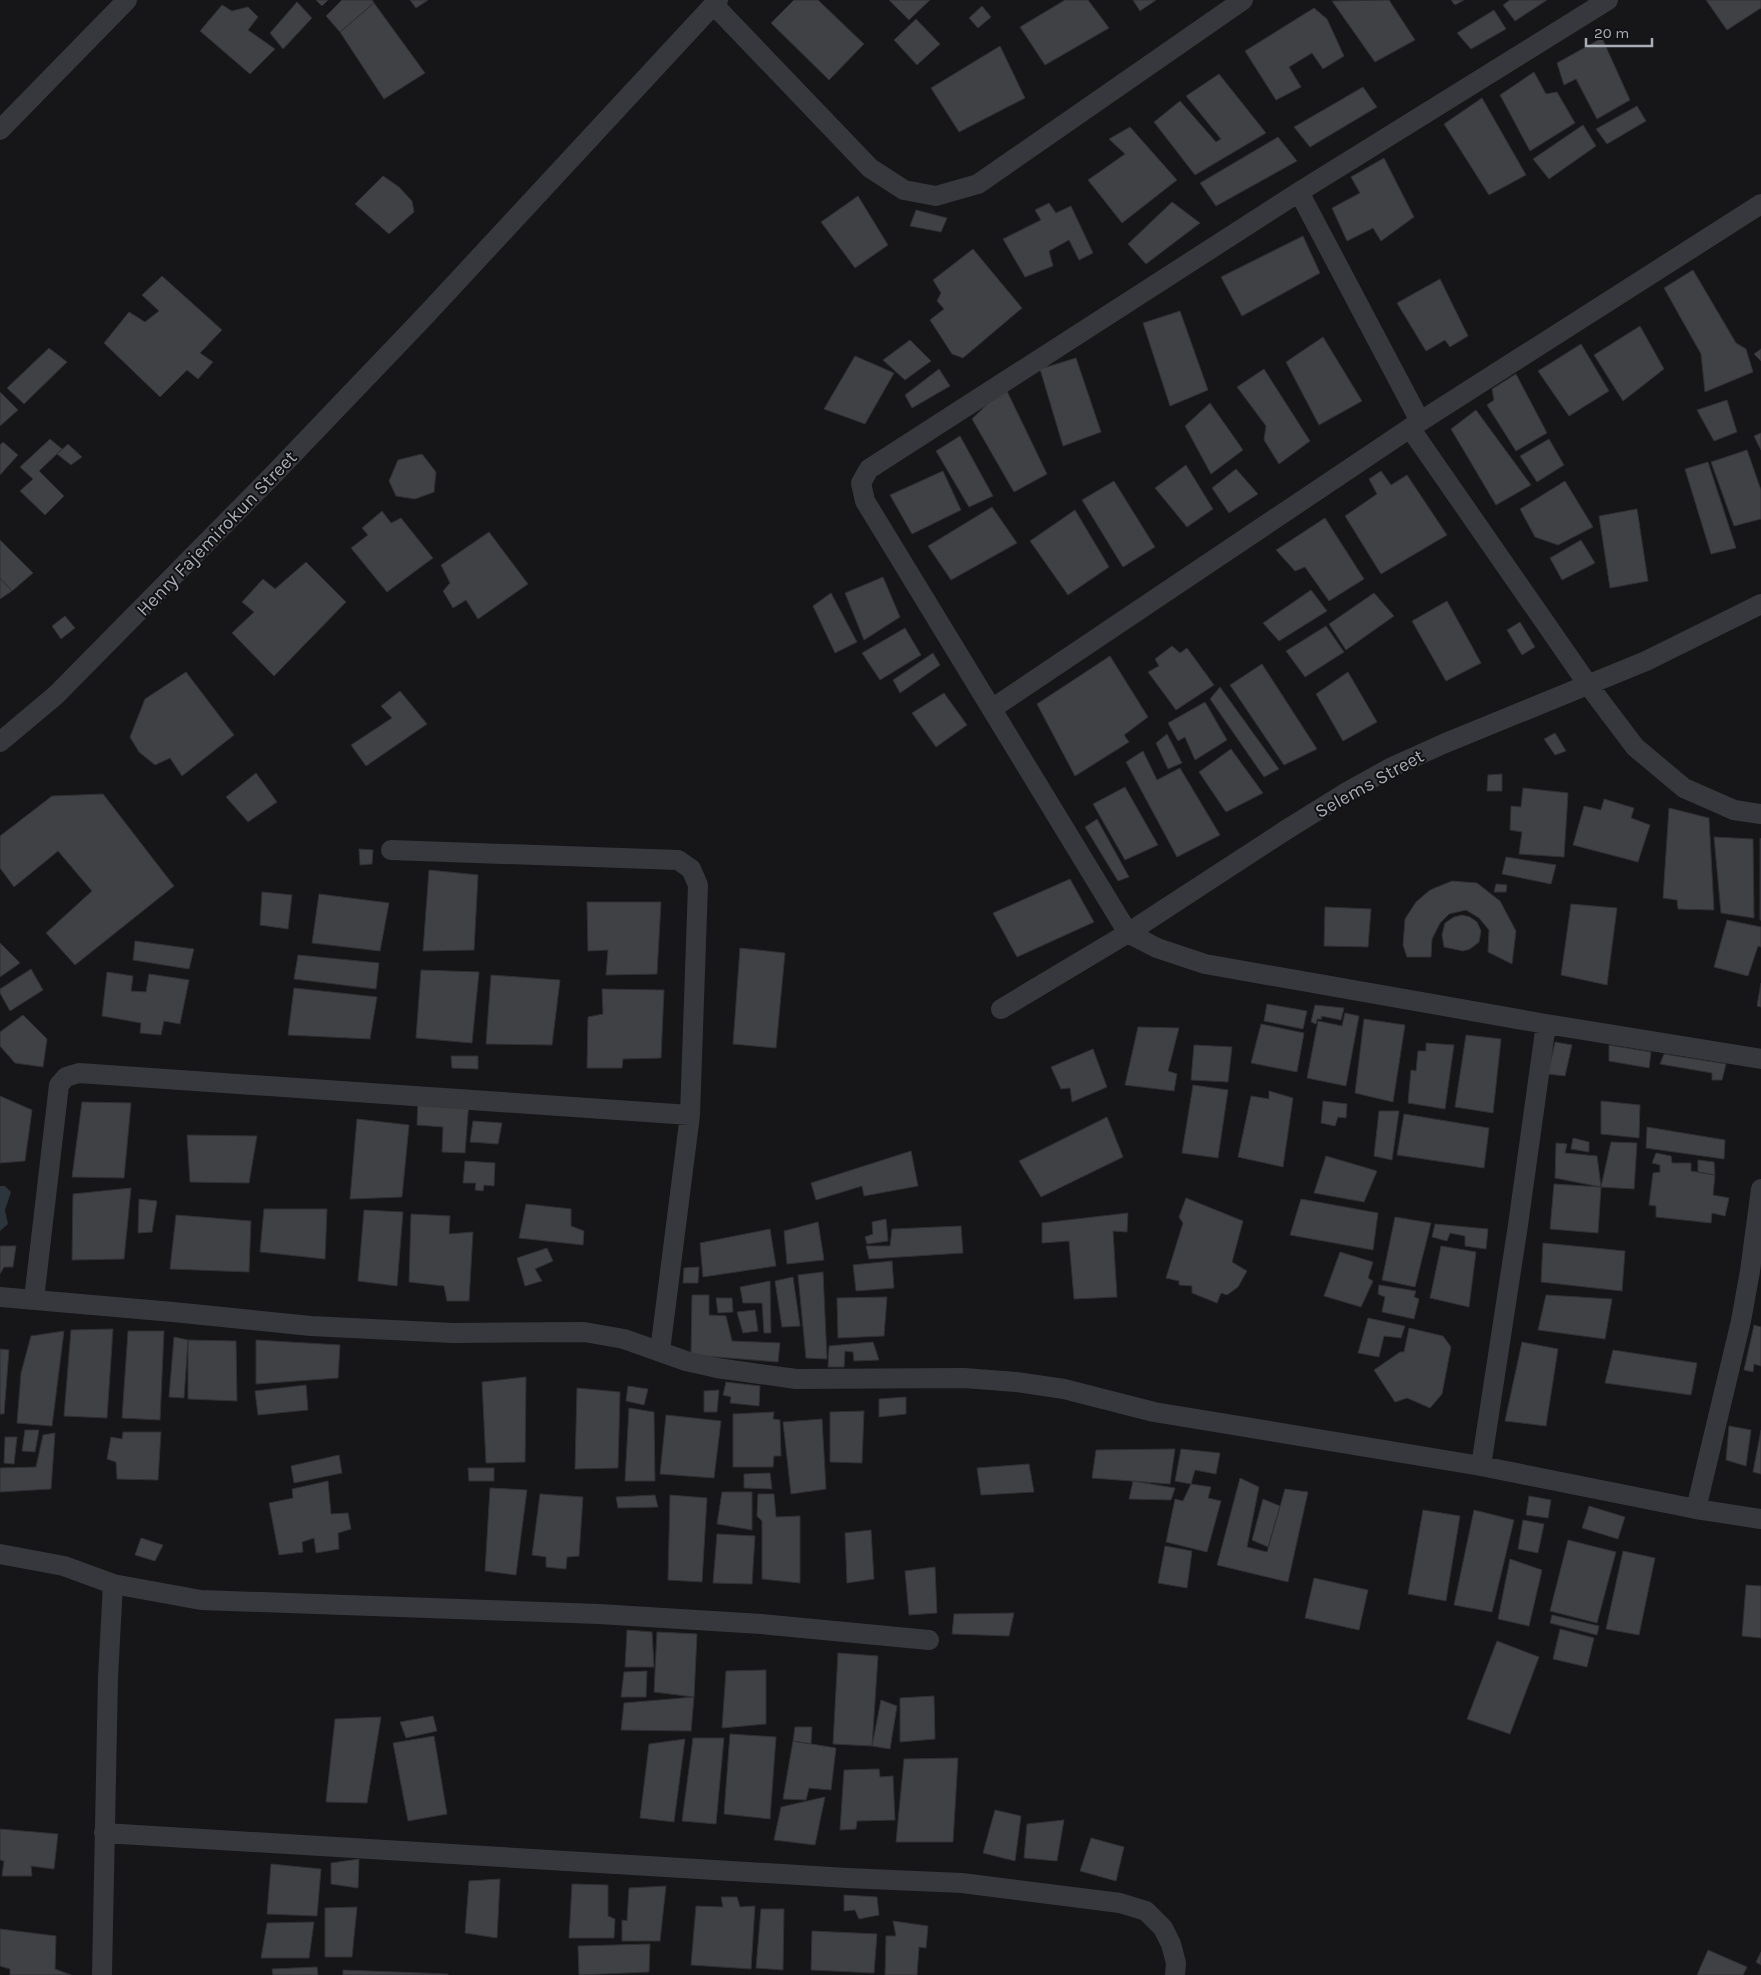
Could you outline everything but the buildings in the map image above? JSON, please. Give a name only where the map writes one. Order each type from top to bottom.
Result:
[{"type":"street","points":[[0,130],[127,0]]},
{"type":"street","points":[[716,2],[870,168],[904,190],[936,196],[978,184],[1243,0]]},
{"type":"street","points":[[1608,0],[1299,192],[869,469],[861,483],[865,501],[993,708],[1128,933],[1157,948],[1204,964],[1546,1024],[1761,1059]]},
{"type":"street","name":"Henry Fajemirokun Street","points":[[0,742],[56,696],[273,475],[425,316],[716,2]]},
{"type":"street","points":[[1299,192],[1415,425],[1589,686],[1635,747],[1684,788],[1734,810],[1761,814]]},
{"type":"street","points":[[993,708],[1415,425],[1761,204]]},
{"type":"street","name":"Selems Street","points":[[1001,1009],[1128,933],[1293,826],[1392,767],[1646,661],[1761,604]]},
{"type":"street","points":[[391,850],[678,860],[691,869],[698,885],[690,1115],[660,1351]]},
{"type":"street","points":[[1481,1466],[1518,1225],[1546,1024]]},
{"type":"street","points":[[34,1299],[59,1085],[66,1077],[79,1072],[690,1115]]},
{"type":"street","points":[[1696,1508],[1741,1321],[1761,1189]]},
{"type":"street","points":[[0,1298],[34,1299],[311,1326],[453,1333],[584,1332],[624,1339],[686,1361],[717,1368],[796,1379],[964,1378],[1016,1382],[1064,1389],[1154,1412],[1481,1466],[1761,1519]]},
{"type":"street","points":[[0,1554],[64,1566],[113,1584],[201,1600],[599,1614],[761,1624],[930,1640]]},
{"type":"street","points":[[102,1975],[108,1677],[113,1584]]},
{"type":"street","points":[[104,1833],[838,1877],[962,1882],[1120,1903],[1146,1911],[1163,1928],[1171,1944],[1176,1963],[1175,1975]]},
{"type":"shaded area","points":[[0,1186],[5,1186],[11,1192],[5,1210],[8,1224],[0,1231]]}]
